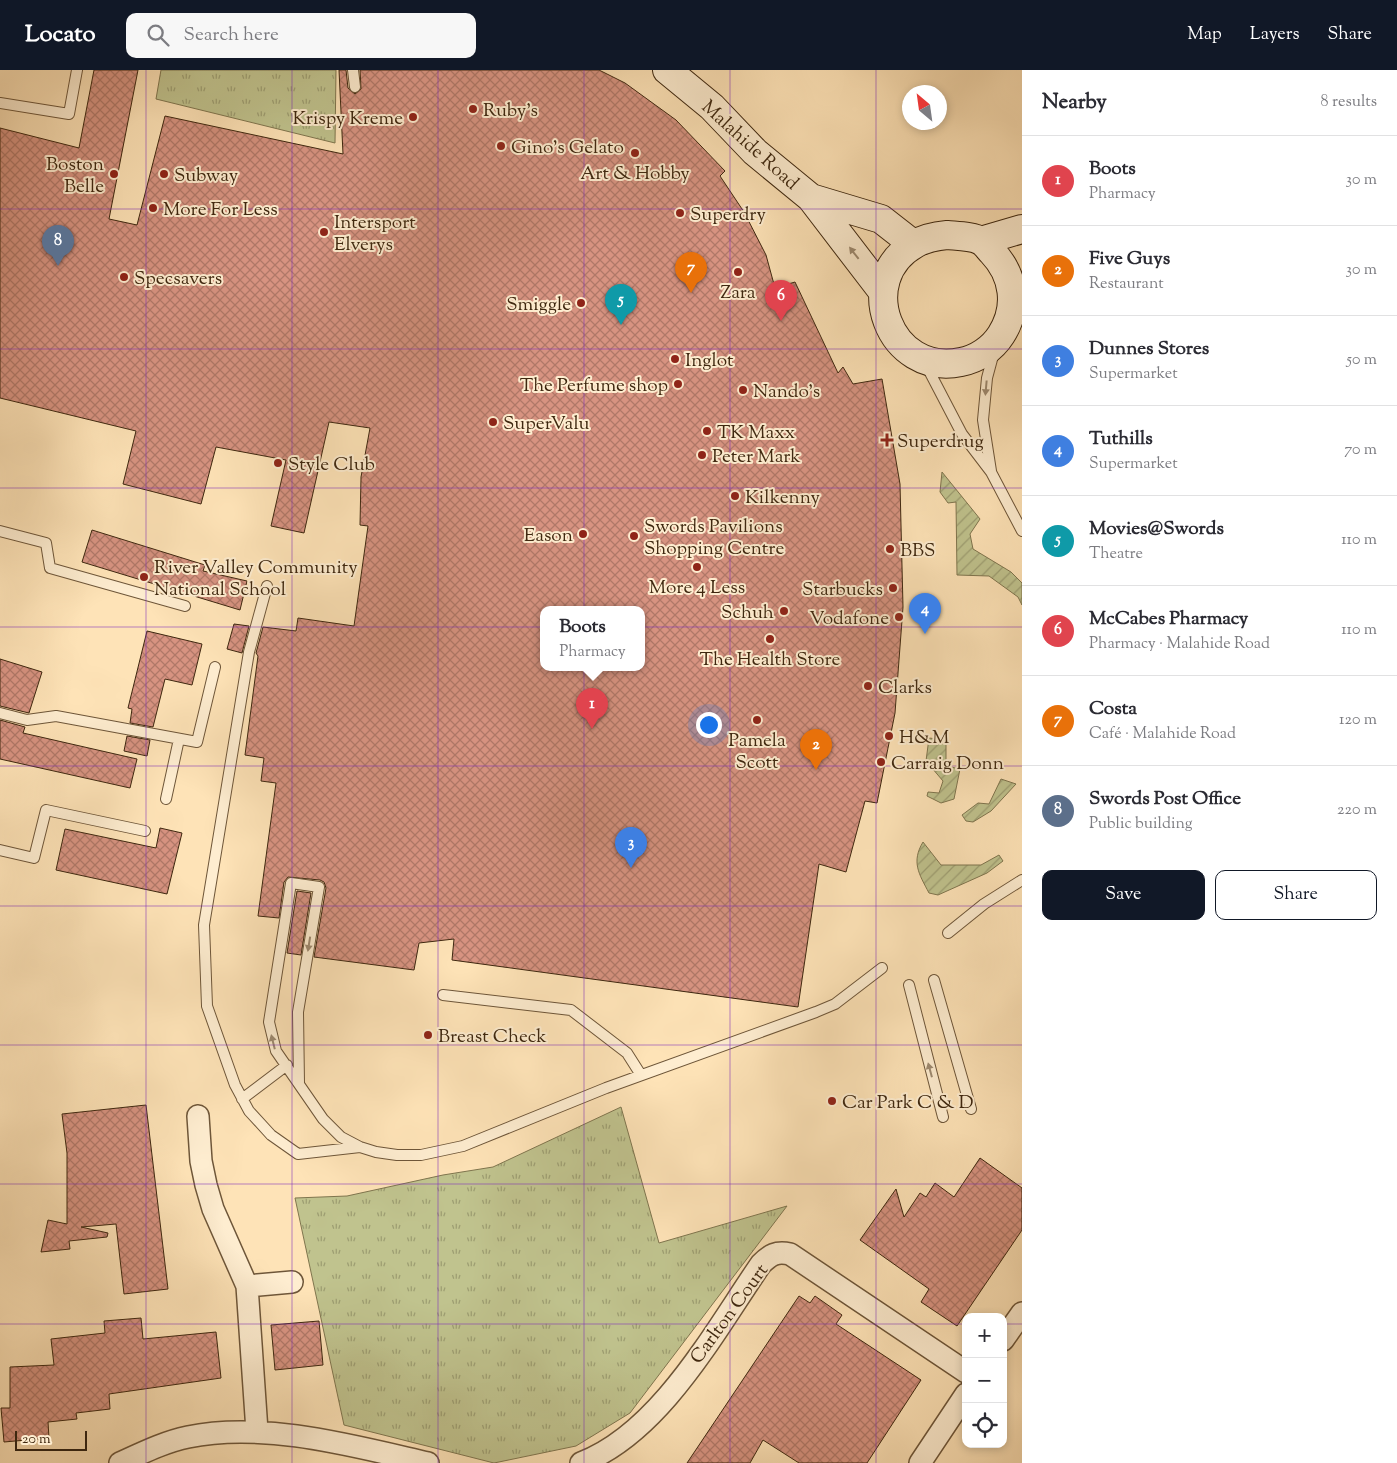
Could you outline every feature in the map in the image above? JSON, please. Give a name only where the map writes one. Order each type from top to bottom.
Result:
[{"type":"main road","name":"Malahide Road","points":[[667,70],[712,107],[755,152],[812,198],[883,292]]},
{"type":"main road","name":"Malahide Road","points":[[812,198],[880,219],[913,244]]},
{"type":"main road","points":[[981,241],[1000,260],[1017,293],[1006,328],[997,341],[984,353],[969,361],[952,364],[925,361],[902,345],[890,329],[884,311],[883,292],[888,275],[897,260],[913,244],[928,238],[948,235],[981,241],[1022,229]]},
{"type":"street","points":[[198,1116],[201,1161],[206,1185],[214,1209],[247,1286],[257,1431]]},
{"type":"street","name":"Carlton Court","points":[[581,1463],[619,1443],[661,1405],[760,1264],[770,1255],[780,1252],[790,1254],[962,1369]]},
{"type":"street","points":[[247,1286],[292,1282]]},
{"type":"street","points":[[1007,1334],[1022,1313]]},
{"type":"street","points":[[920,1463],[962,1400]]},
{"type":"street","points":[[120,1463],[158,1446],[188,1437],[257,1431],[365,1456],[428,1463]]},
{"type":"lane","points":[[0,103],[69,114],[78,70]]},
{"type":"lane","points":[[353,70],[355,88]]},
{"type":"lane","points":[[991,472],[984,420],[988,378],[997,341]]},
{"type":"lane","points":[[925,361],[962,434],[991,472],[1022,531]]},
{"type":"lane","points":[[0,531],[46,543],[50,568],[185,606]]},
{"type":"lane","points":[[267,586],[249,652],[204,925],[207,1006],[242,1099],[249,1111],[271,1135],[298,1154],[360,1147]]},
{"type":"lane","points":[[0,713],[27,720],[56,716],[196,742],[215,667]]},
{"type":"lane","points":[[166,799],[179,739]]},
{"type":"lane","points":[[0,850],[34,858],[46,810],[144,830]]},
{"type":"lane","points":[[948,933],[984,904],[1022,880]]},
{"type":"lane","points":[[299,1083],[298,1012],[319,888],[290,883],[269,1022],[276,1051],[323,1119],[341,1137],[360,1147],[397,1155],[421,1155],[464,1146],[572,1100],[835,1004],[882,968]]},
{"type":"lane","points":[[934,980],[971,1109]]},
{"type":"lane","points":[[909,986],[944,1117]]},
{"type":"lane","points":[[443,995],[571,1010],[628,1052],[641,1075]]},
{"type":"lane","points":[[242,1099],[286,1065]]},
{"type":"green space","points":[[161,70],[336,70],[335,143],[156,99]]},
{"type":"green space","points":[[942,472],[980,519],[970,534],[973,549],[1011,572],[1022,583],[1022,605],[1018,597],[989,576],[957,575],[956,502],[948,503],[940,492]]},
{"type":"green space","points":[[929,738],[946,740],[946,766],[960,769],[954,799],[941,803],[927,796],[928,792],[939,793],[943,781],[926,761]]},
{"type":"green space","points":[[1001,779],[1016,784],[991,811],[973,822],[966,821],[962,815],[978,803],[989,804]]},
{"type":"green space","points":[[923,842],[941,865],[981,865],[999,855],[1003,861],[987,873],[938,895],[929,893],[920,874],[917,862],[919,849]]},
{"type":"green space","points":[[621,1107],[659,1243],[787,1206],[630,1413],[576,1446],[494,1463],[344,1425],[295,1198],[347,1196],[443,1175],[493,1167]]},
{"type":"building","name":"Swords Pavilions Shopping Centre","points":[[94,70],[138,70],[109,219],[137,225],[165,116],[343,154],[339,70],[346,70],[348,88],[355,94],[361,89],[360,70],[599,70],[625,83],[676,120],[725,171],[720,176],[744,212],[766,255],[775,288],[795,282],[838,373],[843,367],[853,384],[882,379],[900,484],[903,607],[895,713],[877,803],[865,801],[846,872],[819,864],[798,1007],[452,960],[454,939],[419,943],[414,970],[314,957],[326,888],[324,882],[320,880],[288,877],[284,882],[279,918],[258,916],[276,783],[261,781],[264,758],[245,755],[258,656],[256,653],[263,627],[296,631],[298,618],[354,626],[368,526],[360,525],[361,477],[370,428],[329,422],[304,533],[271,526],[286,460],[216,447],[201,504],[123,484],[136,431],[0,398],[0,128],[79,148]]},
{"type":"building","points":[[92,530],[205,565],[203,571],[247,581],[240,610],[82,562]]},
{"type":"building","points":[[234,624],[249,626],[242,653],[227,649]]},
{"type":"building","points":[[147,631],[202,644],[192,685],[165,679],[153,727],[130,723],[132,709],[128,708]]},
{"type":"building","points":[[0,659],[42,672],[29,713],[0,706]]},
{"type":"building","points":[[0,720],[25,727],[23,733],[137,759],[130,788],[0,759]]},
{"type":"building","points":[[127,736],[150,740],[147,756],[124,751]]},
{"type":"building","points":[[160,828],[182,833],[167,894],[56,870],[65,829],[156,848]]},
{"type":"building","points":[[297,891],[311,893],[301,955],[287,953]]},
{"type":"building","points":[[146,1105],[168,1289],[124,1294],[116,1224],[81,1227],[108,1233],[107,1237],[69,1241],[70,1249],[41,1252],[48,1220],[67,1224],[67,1153],[62,1114]]},
{"type":"building","points":[[980,1158],[1022,1188],[1022,1230],[966,1313],[962,1313],[962,1319],[957,1326],[921,1302],[929,1289],[860,1240],[896,1189],[904,1217],[920,1193],[926,1197],[935,1183],[954,1197]]},
{"type":"building","points":[[799,1296],[810,1303],[815,1296],[842,1315],[836,1324],[921,1380],[867,1463],[799,1463],[763,1440],[750,1463],[687,1463]]},
{"type":"building","points":[[141,1318],[143,1339],[216,1332],[221,1378],[109,1394],[110,1409],[76,1413],[77,1419],[48,1422],[49,1438],[4,1442],[1,1408],[10,1408],[10,1367],[54,1365],[51,1339],[105,1333],[104,1321]]},
{"type":"building","points":[[319,1321],[323,1365],[275,1370],[271,1325]]},
{"type":"place","name":"Ruby's","points":[[473,109]]},
{"type":"place","name":"Krispy Kreme","points":[[413,117]]},
{"type":"place","name":"Gino's Gelato","points":[[501,146]]},
{"type":"place","name":"Art & Hobby","points":[[635,153]]},
{"type":"place","name":"Boston Belle","points":[[114,174]]},
{"type":"place","name":"Subway","points":[[164,174]]},
{"type":"place","name":"More For Less","points":[[153,208]]},
{"type":"place","name":"Superdry","points":[[680,213]]},
{"type":"place","name":"Intersport Elverys","points":[[324,232]]},
{"type":"place","name":"Swords Post Office","points":[[58,266]]},
{"type":"place","name":"Zara","points":[[738,272]]},
{"type":"place","name":"Specsavers","points":[[124,277]]},
{"type":"place","name":"Costa","points":[[691,293]]},
{"type":"place","name":"Smiggle","points":[[581,303]]},
{"type":"place","name":"McCabes Pharmacy","points":[[781,321]]},
{"type":"place","name":"Movies@Swords","points":[[621,325]]},
{"type":"place","name":"Inglot","points":[[675,359]]},
{"type":"place","name":"The Perfume shop","points":[[678,384]]},
{"type":"place","name":"Nando's","points":[[743,390]]},
{"type":"place","name":"SuperValu","points":[[493,422]]},
{"type":"place","name":"TK Maxx","points":[[707,431]]},
{"type":"place","name":"Superdrug","points":[[887,440]]},
{"type":"place","name":"Peter Mark","points":[[702,455]]},
{"type":"place","name":"Style Club","points":[[278,463]]},
{"type":"place","name":"Kilkenny","points":[[735,496]]},
{"type":"place","name":"Eason","points":[[583,534]]},
{"type":"place","name":"Swords Pavilions Shopping Centre","points":[[634,536]]},
{"type":"place","name":"BBS","points":[[890,549]]},
{"type":"place","name":"More 4 Less","points":[[697,567]]},
{"type":"place","name":"River Valley Community National School","points":[[144,577]]},
{"type":"place","name":"Starbucks","points":[[893,588]]},
{"type":"place","name":"Schuh","points":[[784,611]]},
{"type":"place","name":"Vodafone","points":[[899,617]]},
{"type":"place","name":"Tuthills","points":[[925,634]]},
{"type":"place","name":"The Health Store","points":[[770,639]]},
{"type":"place","name":"Clarks","points":[[868,686]]},
{"type":"place","name":"Pamela Scott","points":[[757,720]]},
{"type":"place","name":"Boots","points":[[592,729]]},
{"type":"place","name":"H&M","points":[[889,736]]},
{"type":"place","name":"Carraig Donn","points":[[881,762]]},
{"type":"place","name":"Five Guys","points":[[816,770]]},
{"type":"place","name":"Dunnes Stores","points":[[631,868]]},
{"type":"place","name":"Breast Check","points":[[428,1035]]},
{"type":"place","name":"Car Park C & D","points":[[832,1101]]}]
